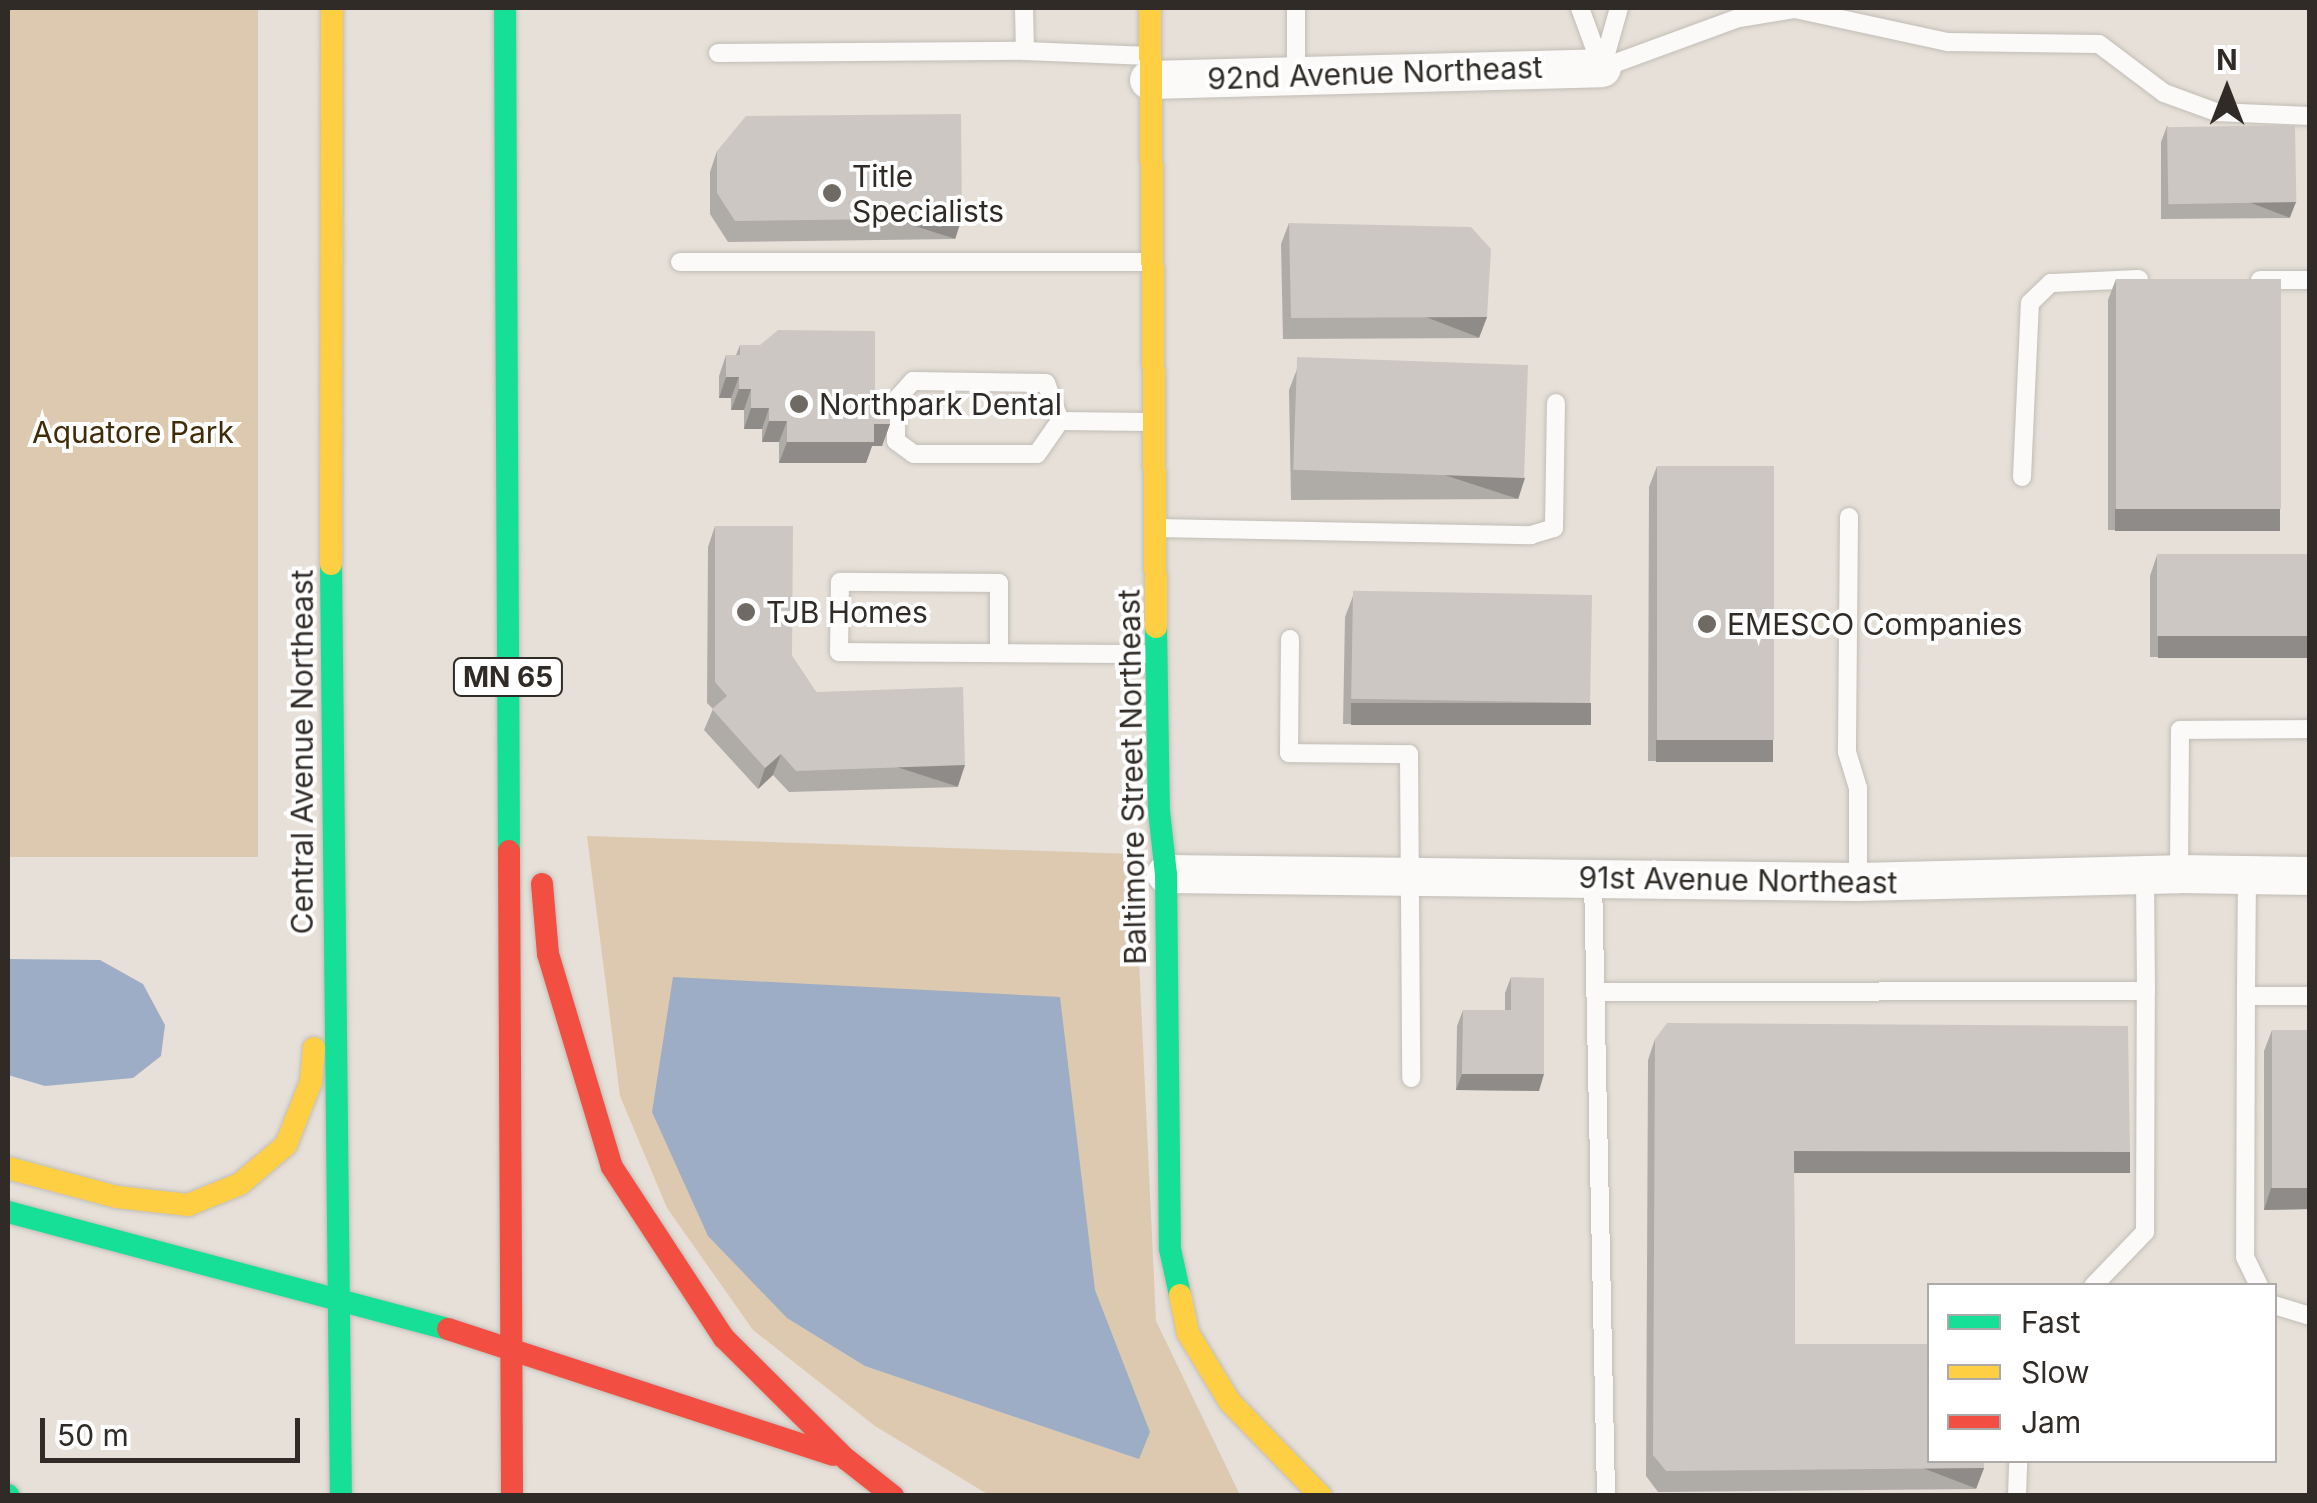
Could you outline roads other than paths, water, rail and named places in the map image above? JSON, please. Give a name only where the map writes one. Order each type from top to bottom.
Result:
[{"type":"main road","name":"Central Avenue Northeast","points":[[332,8],[333,881],[336,1296],[342,1496]]},
{"type":"main road","name":"MN 65","points":[[505,8],[512,1496]]},
{"type":"main road","name":"Baltimore Street Northeast","points":[[1150,8],[1156,654],[1159,811],[1166,874],[1170,1250],[1188,1333],[1230,1402],[1320,1496]]},
{"type":"main road","points":[[505,412],[532,760]]},
{"type":"main road","points":[[540,857],[548,954],[612,1167],[724,1338],[846,1459],[892,1496]]},
{"type":"main road","points":[[8,1168],[118,1198],[188,1205],[240,1184],[286,1146],[310,1082],[333,881]]},
{"type":"main road","points":[[8,1212],[336,1296],[512,1347],[846,1459]]},
{"type":"street","name":"92nd Avenue Northeast","points":[[1149,68],[1296,77],[1602,68]]},
{"type":"street","name":"91st Avenue Northeast","points":[[1166,874],[1858,882],[2310,876]]},
{"type":"lane","points":[[1024,8],[1025,51]]},
{"type":"lane","points":[[1296,8],[1296,77]]},
{"type":"lane","points":[[1580,8],[1602,68]]},
{"type":"lane","points":[[1602,68],[1618,8]]},
{"type":"lane","points":[[1602,68],[1740,13],[1796,9],[1948,42],[2098,44],[2164,93],[2216,112],[2310,116]]},
{"type":"lane","points":[[718,53],[1025,51],[1149,68]]},
{"type":"lane","points":[[680,262],[1153,262]]},
{"type":"lane","points":[[2022,477],[2030,303],[2052,282],[2152,279]]},
{"type":"lane","points":[[2231,280],[2310,280]]},
{"type":"lane","points":[[913,381],[1046,383],[1060,421],[1038,454],[914,454],[896,441],[896,400],[913,381]]},
{"type":"lane","points":[[1157,528],[1531,535],[1554,528],[1556,403]]},
{"type":"lane","points":[[1060,421],[1156,422]]},
{"type":"lane","points":[[1850,517],[1848,752],[1858,788],[1858,882]]},
{"type":"lane","points":[[998,652],[998,582],[840,582],[840,652],[1156,654]]},
{"type":"lane","points":[[1290,638],[1290,753],[1409,754],[1411,1078]]},
{"type":"lane","points":[[2096,1283],[2145,1232],[2146,990],[2180,730],[2310,729]]},
{"type":"lane","points":[[2247,875],[2246,1257],[2258,1283]]},
{"type":"lane","points":[[1592,878],[1606,1496]]},
{"type":"lane","points":[[1597,992],[2146,990]]},
{"type":"lane","points":[[2246,996],[2310,996]]},
{"type":"lane","points":[[2277,1305],[2310,1316]]},
{"type":"lane","points":[[2018,1463],[2018,1496]]},
{"type":"water","points":[[8,959],[100,960],[143,984],[165,1025],[161,1056],[133,1078],[45,1086],[8,1075]]},
{"type":"water","points":[[673,977],[1060,997],[1095,1290],[1150,1432],[1139,1459],[865,1366],[787,1318],[708,1236],[652,1112]]},
{"type":"place","name":"Title Specialists","points":[[832,193]]},
{"type":"place","name":"Northpark Dental","points":[[799,404]]},
{"type":"place","name":"TJB Homes","points":[[746,612]]},
{"type":"place","name":"EMESCO Companies","points":[[1707,624]]},
{"type":"park label","name":"Aquatore Park","points":[[133,432]]}]
